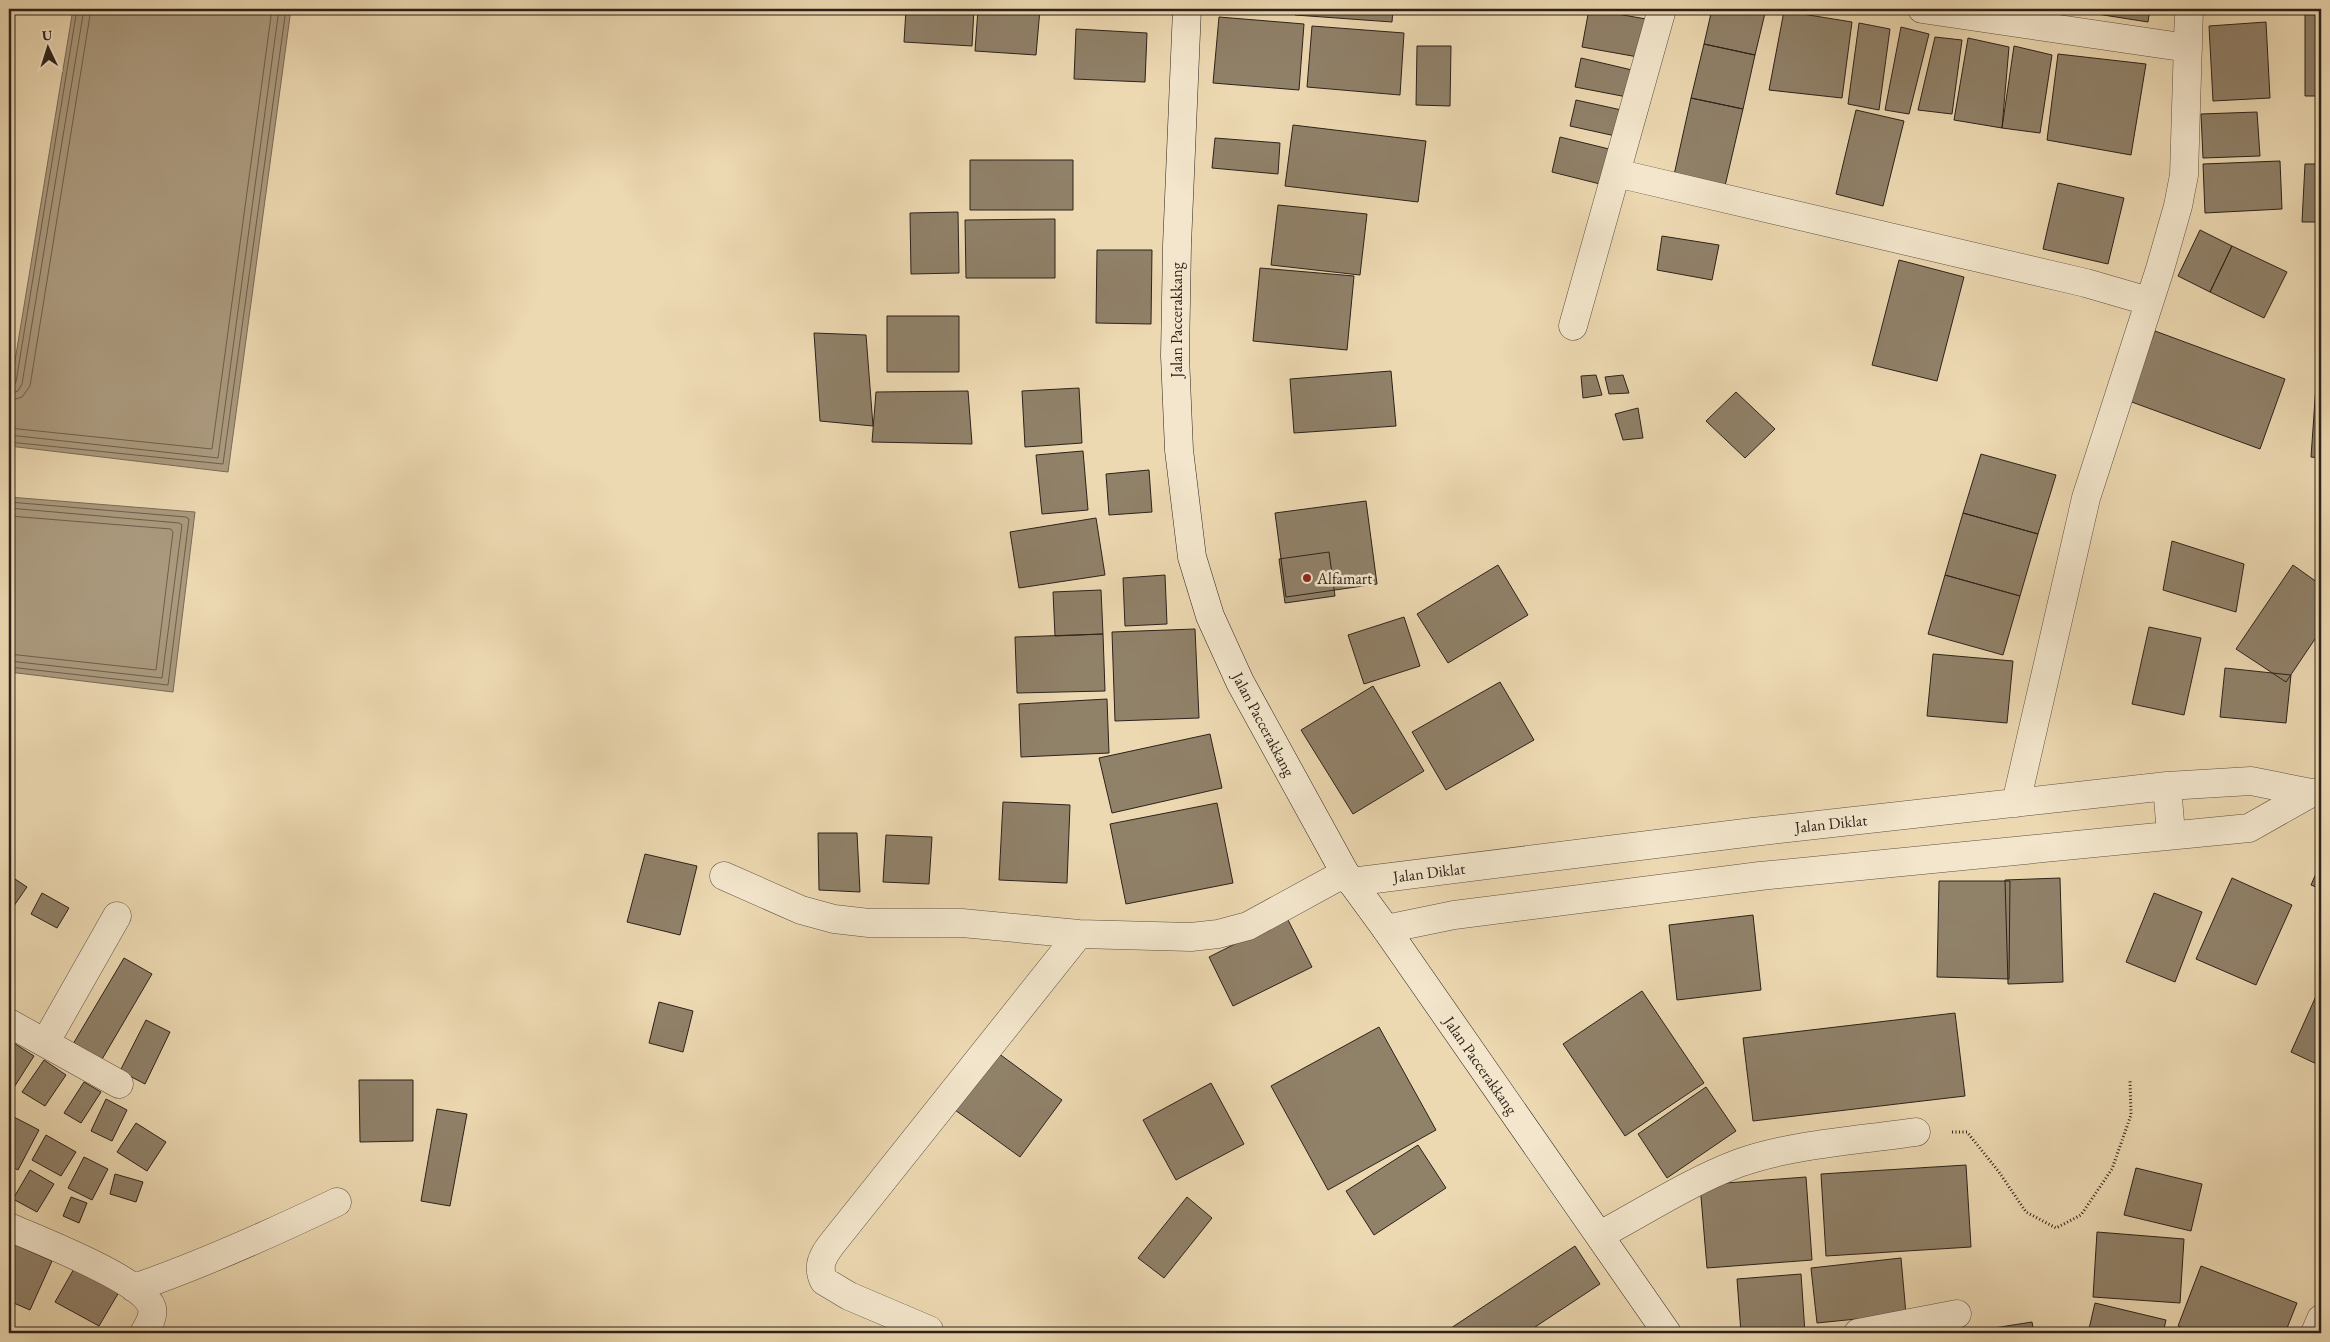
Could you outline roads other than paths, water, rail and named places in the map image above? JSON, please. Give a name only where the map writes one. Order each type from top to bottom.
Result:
[{"type":"street","name":"Jalan Paccerakkang","points":[[1187,9],[1177,245],[1175,356],[1179,450],[1192,557],[1210,616],[1240,682],[1348,878],[1386,929],[1667,1333]]},
{"type":"street","points":[[1573,326],[1662,9]]},
{"type":"street","points":[[1922,9],[2188,48]]},
{"type":"street","points":[[2016,802],[2086,498],[2168,242],[2184,175],[2189,9]]},
{"type":"street","points":[[1616,173],[2067,279],[2148,302]]},
{"type":"street","name":"Jalan Diklat","points":[[1348,878],[2167,786],[2251,781],[2316,792]]},
{"type":"street","points":[[2167,786],[2171,834]]},
{"type":"street","name":"Jalan Diklat","points":[[1386,929],[1454,915],[1760,876],[2171,834],[2250,828],[2316,792]]},
{"type":"street","points":[[1753,832],[1760,876]]},
{"type":"street","points":[[724,876],[801,910],[834,919],[868,923],[962,923],[1079,934],[1191,937],[1218,934],[1248,926],[1348,878]]},
{"type":"street","points":[[45,1043],[116,916]]},
{"type":"street","points":[[929,1330],[849,1296],[824,1281],[820,1269],[821,1262],[831,1245],[1079,934]]},
{"type":"street","points":[[9,1023],[119,1084]]},
{"type":"street","points":[[1600,1235],[1708,1177],[1740,1163],[1791,1150],[1916,1132]]},
{"type":"street","points":[[134,1288],[190,1269],[241,1248],[337,1202]]},
{"type":"street","points":[[9,1227],[101,1268],[134,1288],[151,1305],[151,1320],[144,1333]]},
{"type":"street","points":[[1858,1333],[1958,1314]]},
{"type":"street","points":[[2315,1333],[2321,1319]]},
{"type":"water","points":[[73,9],[291,9],[228,472],[9,446],[9,397]]},
{"type":"water","points":[[9,497],[195,512],[173,692],[9,672]]},
{"type":"place","name":"Alfamart","points":[[1307,578]]}]
